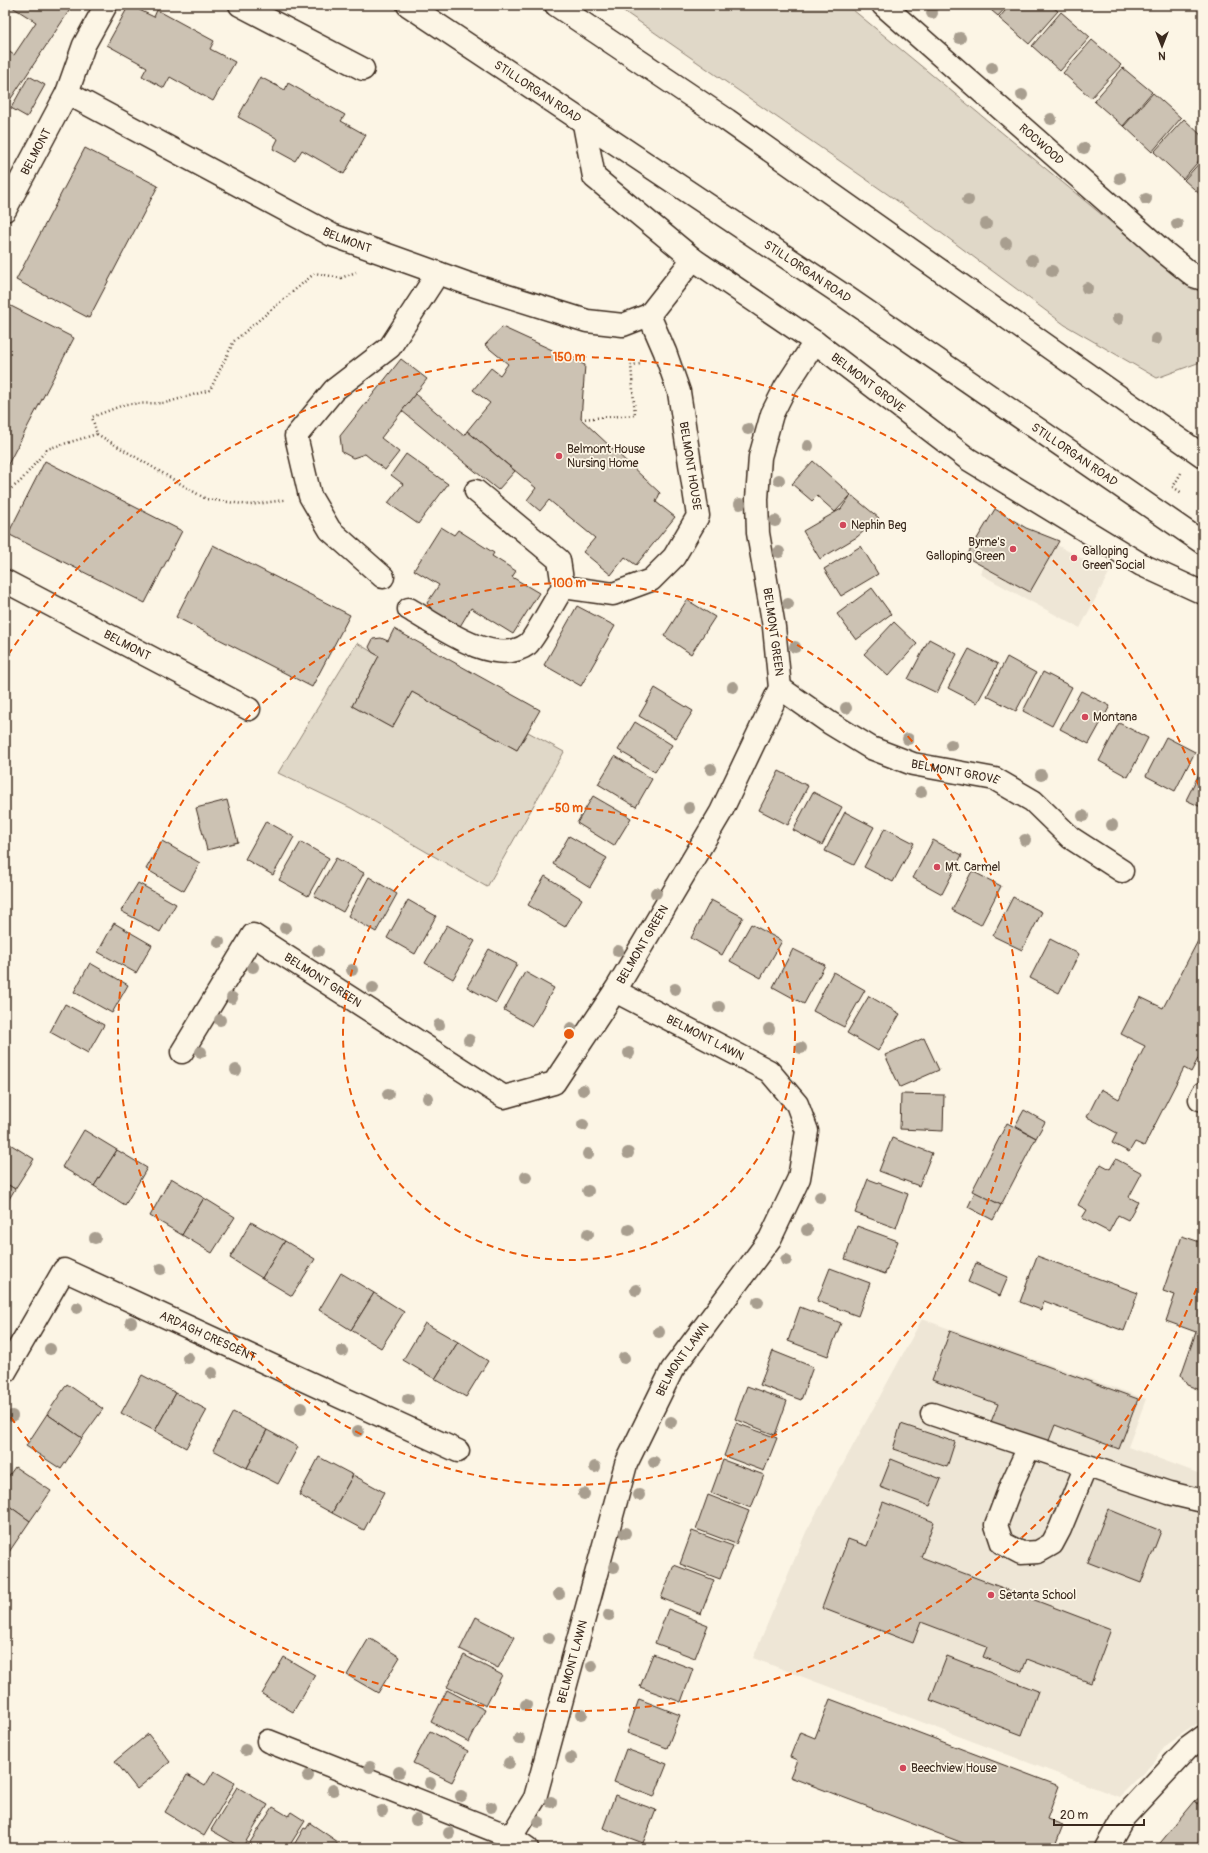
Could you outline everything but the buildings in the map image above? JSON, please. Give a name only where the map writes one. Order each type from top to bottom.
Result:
[{"type":"main road","name":"BELMONT","points":[[5,210],[66,93],[84,45],[106,5]]},
{"type":"main road","points":[[240,5],[362,69]]},
{"type":"main road","name":"STILLORGAN ROAD","points":[[408,5],[584,124],[846,297],[1203,543]]},
{"type":"main road","points":[[556,5],[733,124],[1203,456]]},
{"type":"main road","name":"ROCWOOD","points":[[883,5],[1164,252],[1194,276],[1203,279]]},
{"type":"main road","name":"BELMONT","points":[[66,93],[332,235],[438,273],[587,321],[623,325],[649,315]]},
{"type":"main road","name":"BELMONT GROVE","points":[[584,124],[594,177],[693,259],[815,342],[968,459],[1142,565],[1203,593]]},
{"type":"main road","points":[[649,315],[693,259]]},
{"type":"main road","points":[[383,577],[330,530],[310,496],[296,436],[334,390],[390,347],[438,273]]},
{"type":"main road","name":"BELMONT HOUSE","points":[[563,587],[613,594],[651,580],[674,557],[698,516],[679,392],[665,352],[649,315]]},
{"type":"main road","name":"BELMONT GREEN","points":[[182,1052],[253,935],[504,1097],[554,1084],[614,991],[720,812],[780,688],[774,627],[758,533],[757,499],[760,457],[772,414],[785,388],[815,342]]},
{"type":"main road","points":[[409,609],[466,643],[504,653],[528,644],[563,587],[558,560],[476,491]]},
{"type":"main road","name":"BELMONT","points":[[5,582],[249,709]]},
{"type":"main road","name":"BELMONT GROVE","points":[[780,688],[830,723],[871,748],[913,764],[995,779],[1033,801],[1071,838],[1122,871]]},
{"type":"main road","name":"BELMONT LAWN","points":[[268,1741],[519,1842],[535,1798],[626,1464],[672,1370],[770,1239],[799,1178],[807,1131],[797,1104],[769,1071],[614,991]]},
{"type":"main road","points":[[1203,1093],[1200,1098],[1203,1100]]},
{"type":"main road","name":"ARDAGH CRESCENT","points":[[5,1372],[64,1270],[458,1451]]},
{"type":"main road","points":[[932,1414],[1169,1493],[1203,1501]]},
{"type":"main road","points":[[1029,1447],[1010,1488],[996,1525],[1002,1543],[1021,1553],[1038,1552],[1052,1544],[1060,1529],[1086,1466]]},
{"type":"main road","points":[[1106,1848],[1123,1818],[1188,1748],[1203,1736]]},
{"type":"path","points":[[310,496],[250,505],[206,499],[97,434],[92,417],[126,404],[165,403],[210,390],[234,341],[315,273]]},
{"type":"path","points":[[581,419],[635,415],[631,364],[640,364]]},
{"type":"path","points":[[5,493],[20,482],[47,449],[97,434]]},
{"type":"shaded area","points":[[615,5],[847,5],[1192,289],[1203,291],[1203,361],[1157,378],[1065,325],[909,209]]},
{"type":"shaded area","points":[[1008,519],[1109,573],[1080,628],[980,574]]},
{"type":"shaded area","points":[[357,643],[379,656],[352,706],[392,728],[412,692],[517,750],[528,732],[564,752],[487,887],[351,808],[278,773]]},
{"type":"shaded area","name":"Setanta School","points":[[922,1319],[1146,1399],[1128,1447],[1203,1475],[1203,1720],[1167,1744],[1152,1764],[1119,1797],[753,1658],[806,1532]]},
{"type":"place","name":"Belmont House Nursing Home","points":[[559,456]]},
{"type":"place","name":"Nephin Beg","points":[[843,525]]},
{"type":"place","name":"Byrne's Galloping Green","points":[[1013,549]]},
{"type":"place","name":"Galloping Green Social","points":[[1074,558]]},
{"type":"place","name":"Montana","points":[[1085,717]]},
{"type":"place","name":"Mt. Carmel","points":[[937,867]]},
{"type":"place","name":"Setanta School","points":[[991,1595]]},
{"type":"place","name":"Beechview House","points":[[903,1768]]}]
